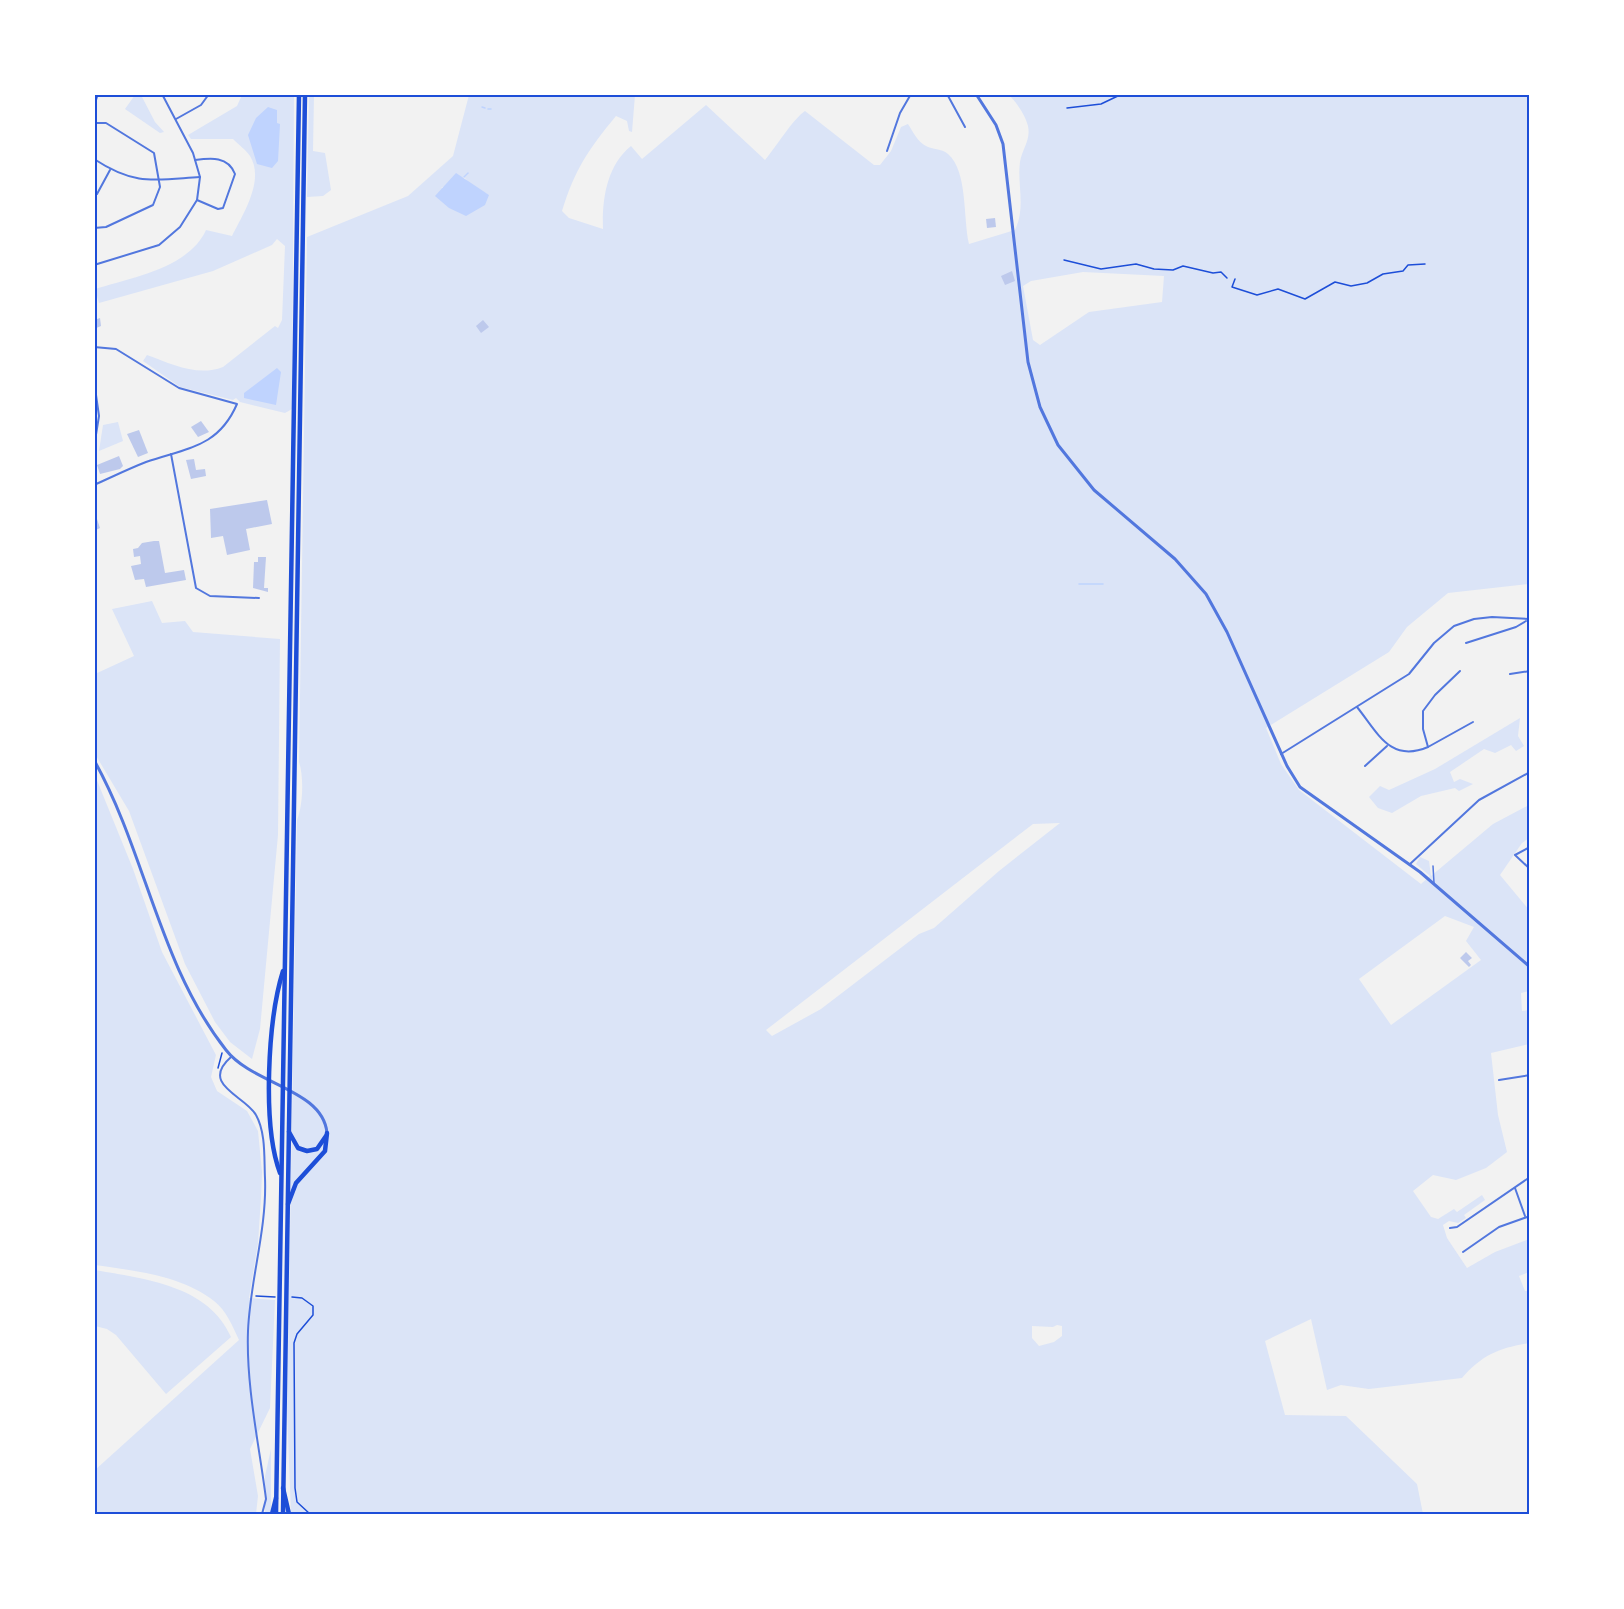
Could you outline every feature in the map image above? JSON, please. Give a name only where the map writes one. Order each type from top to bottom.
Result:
[{"type":"highway","points":[[283,1515],[299,423],[299,94]]},
{"type":"highway","points":[[299,410],[305,94]]},
{"type":"highway","points":[[274,1515],[299,423]]},
{"type":"highway","points":[[281,1176],[271,1121],[268,1082],[273,1029],[285,965]]},
{"type":"highway","points":[[288,1130],[298,1148],[307,1151],[318,1149],[327,1133]]},
{"type":"highway","points":[[286,1208],[296,1183],[325,1151],[327,1133]]},
{"type":"highway","points":[[283,1488],[289,1515]]},
{"type":"street","points":[[94,258],[95,265],[159,245],[180,227],[197,200],[200,177],[190,144],[162,94]]},
{"type":"street","points":[[176,120],[201,105],[208,94]]},
{"type":"street","points":[[887,151],[900,113],[910,94]]},
{"type":"street","points":[[947,94],[965,127]]},
{"type":"street","points":[[976,94],[996,125],[1004,148],[1032,384],[1045,421],[1058,446],[1094,490],[1164,549],[1206,594],[1227,632],[1281,754],[1292,776],[1304,791],[1410,864],[1530,967]]},
{"type":"street","points":[[94,106],[97,97]]},
{"type":"street","points":[[94,118],[96,123],[106,123],[154,153],[159,180],[158,197],[150,208],[106,226],[94,228]]},
{"type":"street","points":[[94,159],[110,170],[133,179],[200,177]]},
{"type":"street","points":[[195,160],[224,160],[232,166],[235,174],[224,208],[218,209],[197,200]]},
{"type":"street","points":[[97,194],[110,170]]},
{"type":"street","points":[[94,347],[108,346],[116,349],[178,388],[237,404],[229,422],[214,437],[94,485]]},
{"type":"street","points":[[94,447],[97,417],[95,382]]},
{"type":"street","points":[[171,454],[196,588],[210,596],[259,597]]},
{"type":"street","points":[[1281,754],[1409,674],[1434,643],[1454,626],[1492,616],[1529,619]]},
{"type":"street","points":[[1466,643],[1516,627],[1529,619]]},
{"type":"street","points":[[1428,747],[1423,729],[1423,711],[1435,694],[1460,671]]},
{"type":"street","points":[[1510,674],[1530,671]]},
{"type":"street","points":[[1357,707],[1388,746],[1400,752],[1410,753],[1428,747],[1473,722]]},
{"type":"street","points":[[1365,766],[1388,746]]},
{"type":"street","points":[[94,760],[121,814],[172,957],[204,1014],[232,1057],[268,1082],[313,1103],[321,1113],[327,1133]]},
{"type":"street","points":[[1410,864],[1479,800],[1530,772]]},
{"type":"street","points":[[1530,847],[1515,855],[1530,869]]},
{"type":"street","points":[[232,1057],[222,1069],[221,1080],[228,1091],[255,1113],[261,1129],[264,1158],[264,1214],[248,1331],[266,1499],[262,1515]]},
{"type":"street","points":[[1499,1080],[1530,1075]]},
{"type":"street","points":[[1450,1228],[1457,1227],[1530,1177]]},
{"type":"street","points":[[1462,1252],[1499,1227],[1528,1216],[1515,1188]]},
{"type":"lane","points":[[1433,866],[1434,884]]},
{"type":"path","points":[[1067,108],[1101,104],[1122,94]]},
{"type":"path","points":[[1064,260],[1101,269],[1136,264],[1154,269],[1173,270],[1183,266],[1213,273],[1221,272],[1227,278]]},
{"type":"path","points":[[1235,279],[1231,283],[1232,287],[1242,291],[1257,295],[1278,289],[1305,299],[1335,282],[1352,286],[1367,283],[1383,274],[1402,271],[1408,266],[1425,264]]},
{"type":"path","points":[[302,1298],[313,1306],[308,1323],[297,1334],[293,1364],[295,1488],[297,1502],[310,1515]]},
{"type":"shaded area","points":[[135,95],[141,95],[155,122],[164,132],[160,133],[125,109]]},
{"type":"shaded area","points":[[242,95],[294,95],[292,409],[285,413],[240,402],[236,398],[233,400],[180,387],[143,361],[147,355],[185,368],[213,370],[223,367],[275,326],[278,328],[282,320],[285,246],[277,239],[272,245],[213,271],[99,303],[95,289],[158,270],[187,254],[206,230],[232,236],[251,197],[255,176],[254,165],[250,156],[233,139],[191,139],[188,135],[237,106]]},
{"type":"shaded area","points":[[309,95],[314,95],[313,151],[325,153],[331,190],[323,196],[307,197]]},
{"type":"shaded area","points":[[469,95],[635,95],[632,132],[629,131],[627,121],[616,116],[583,160],[562,211],[569,218],[603,229],[603,207],[607,184],[616,163],[623,154],[631,146],[642,159],[706,105],[765,160],[805,111],[874,165],[880,165],[891,151],[901,127],[908,124],[923,144],[945,152],[954,162],[962,183],[969,244],[1015,230],[1018,221],[1021,204],[1020,162],[1029,131],[1023,113],[1009,95],[1529,95],[1529,584],[1448,593],[1407,627],[1389,652],[1266,728],[1281,764],[1299,790],[1421,884],[1430,876],[1416,864],[1420,857],[1429,861],[1431,876],[1493,824],[1529,805],[1529,838],[1522,843],[1500,875],[1530,911],[1529,991],[1521,993],[1522,1011],[1529,1010],[1529,1044],[1491,1053],[1498,1115],[1507,1152],[1486,1168],[1456,1180],[1433,1175],[1413,1191],[1431,1217],[1438,1219],[1454,1209],[1457,1212],[1482,1195],[1485,1200],[1464,1215],[1466,1218],[1458,1223],[1449,1221],[1443,1225],[1447,1238],[1467,1268],[1495,1252],[1529,1239],[1529,1272],[1519,1276],[1525,1291],[1529,1291],[1529,1343],[1509,1347],[1484,1358],[1462,1378],[1369,1389],[1341,1385],[1327,1390],[1311,1319],[1265,1341],[1285,1415],[1346,1416],[1417,1484],[1423,1514],[291,1514],[287,1409],[297,820],[302,791],[299,762],[307,237],[408,196],[453,156]],"holes":[[[464,177],[471,185],[489,195],[441,188]],[[1083,272],[1164,276],[1162,302],[1089,312],[1040,345],[1033,340],[1023,286],[1031,281]],[[1060,823],[999,871],[934,928],[919,934],[821,1009],[772,1036],[766,1030],[1033,824]],[[1445,916],[1474,927],[1466,941],[1481,960],[1391,1025],[1359,979]],[[1032,1326],[1062,1326],[1062,1336],[1054,1342],[1039,1346],[1032,1338]]]},
{"type":"shaded area","points":[[118,422],[123,441],[99,451],[103,425]]},
{"type":"shaded area","points":[[152,601],[162,623],[185,621],[193,632],[280,639],[278,835],[260,1029],[252,1059],[230,1042],[215,1022],[185,964],[129,811],[95,754],[95,674],[134,656],[112,609]]},
{"type":"shaded area","points":[[1520,718],[1518,736],[1524,746],[1516,751],[1511,745],[1495,753],[1484,749],[1450,772],[1454,782],[1460,779],[1473,784],[1459,791],[1455,788],[1421,796],[1392,813],[1378,808],[1369,797],[1380,786],[1389,790],[1435,769]]},
{"type":"shaded area","points":[[94,773],[133,869],[162,952],[216,1055],[211,1077],[217,1091],[247,1111],[258,1131],[262,1172],[261,1198],[258,1243],[249,1298],[275,1300],[270,1408],[250,1449],[258,1496],[256,1514],[95,1514],[95,1470],[239,1340],[222,1309],[201,1292],[157,1276],[95,1265]]},
{"type":"shaded area","points":[[95,1270],[154,1281],[191,1295],[221,1320],[231,1337],[166,1394],[116,1335],[107,1329],[95,1326]]},
{"type":"shaded area","points":[[271,1449],[271,1514],[265,1514],[265,1476]]},
{"type":"water","points":[[268,107],[277,110],[277,123],[280,124],[278,161],[272,168],[257,164],[248,135],[256,118]]},
{"type":"water","points":[[456,173],[489,195],[485,205],[466,216],[449,208],[435,196]]},
{"type":"water","points":[[277,368],[281,372],[276,405],[244,398],[244,393]]},
{"type":"building","points":[[995,218],[996,227],[987,228],[986,219]]},
{"type":"building","points":[[1012,271],[1015,281],[1005,285],[1001,276]]},
{"type":"building","points":[[100,318],[101,326],[94,329],[94,320]]},
{"type":"building","points":[[483,320],[489,327],[481,333],[476,326]]},
{"type":"building","points":[[201,421],[209,432],[198,437],[191,427]]},
{"type":"building","points":[[139,430],[148,453],[138,457],[127,434]]},
{"type":"building","points":[[119,456],[123,466],[120,469],[100,474],[97,465]]},
{"type":"building","points":[[194,459],[196,470],[205,469],[206,476],[191,479],[186,460]]},
{"type":"building","points":[[267,500],[272,524],[246,529],[250,550],[227,555],[223,536],[211,538],[210,509]]},
{"type":"building","points":[[94,510],[100,528],[94,531]]},
{"type":"building","points":[[159,541],[165,573],[184,570],[186,580],[146,587],[144,579],[135,580],[131,566],[141,564],[140,556],[134,557],[133,549],[138,548],[142,543]]},
{"type":"building","points":[[258,557],[266,557],[264,588],[268,588],[268,592],[253,588],[254,562],[258,562]]},
{"type":"building","points":[[1466,952],[1472,958],[1468,961],[1471,965],[1469,967],[1460,958]]},
{"type":"waterway","points":[[464,177],[468,173]]},
{"type":"waterway","points":[[1079,584],[1103,584]]}]
